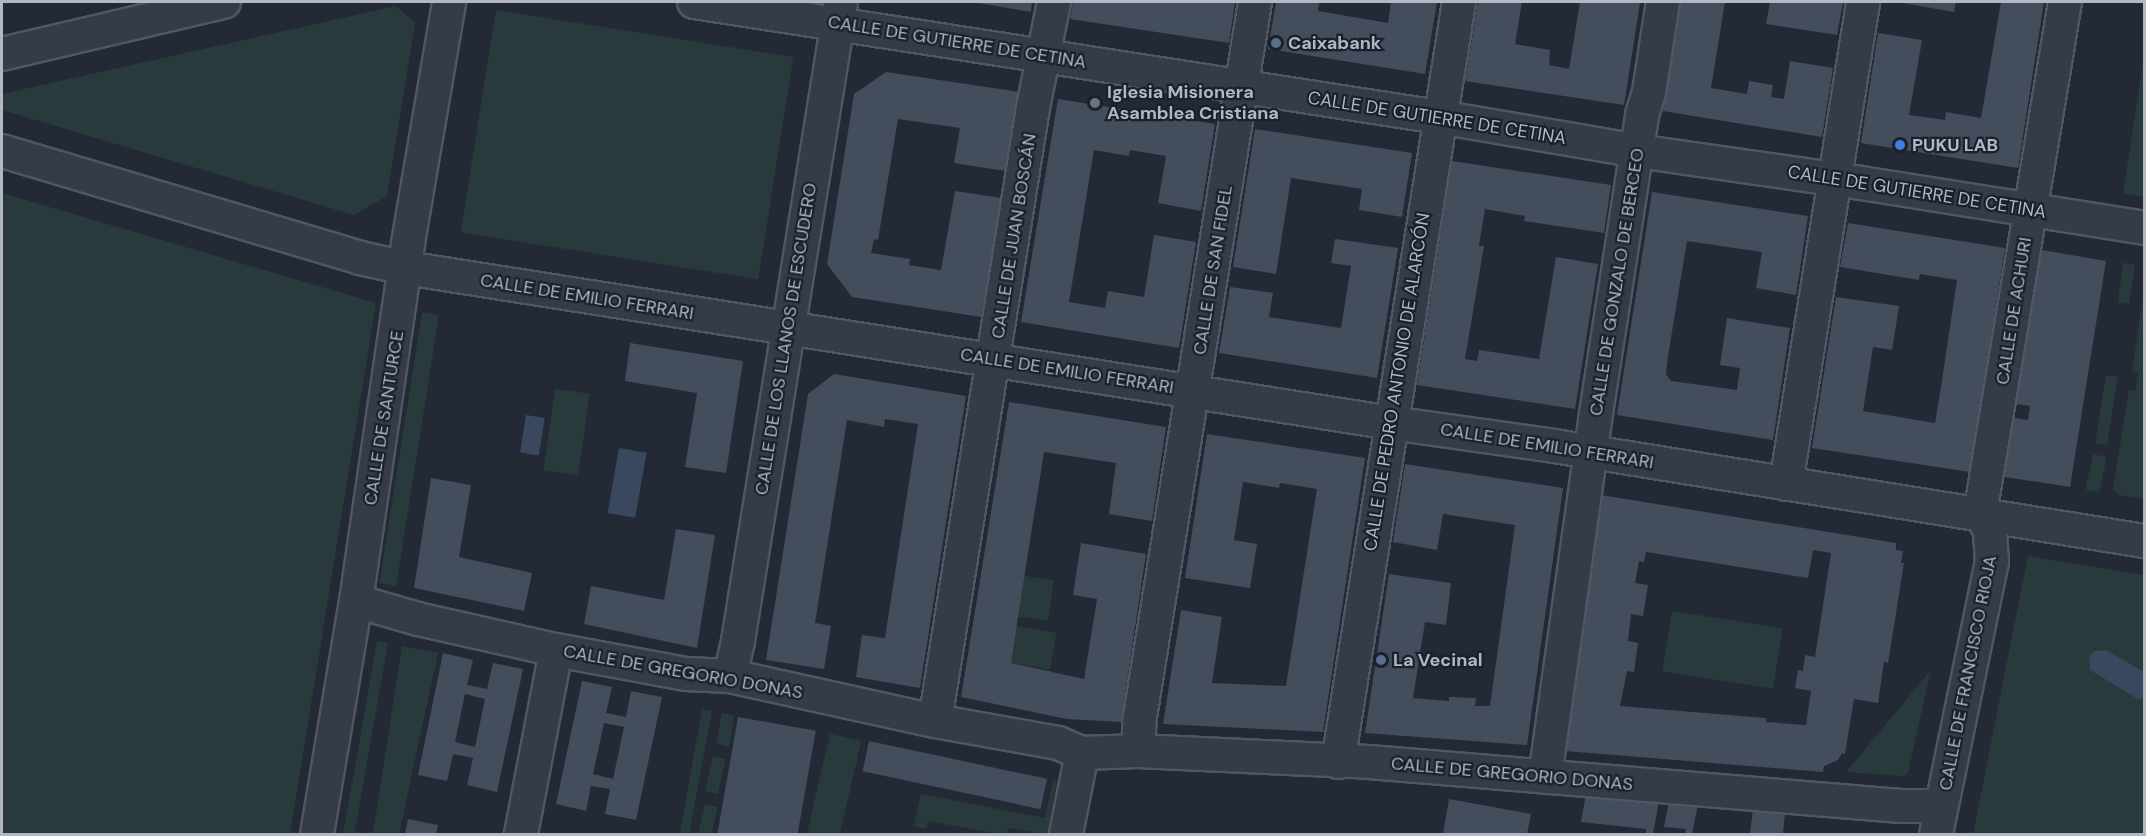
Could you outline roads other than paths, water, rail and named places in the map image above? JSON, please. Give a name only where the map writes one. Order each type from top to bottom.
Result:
[{"type":"street","points":[[2,54],[224,2]]},
{"type":"street","name":"CALLE DE SANTURCE","points":[[317,834],[356,601],[449,2]]},
{"type":"street","name":"CALLE DE GUTIERRE DE CETINA","points":[[693,2],[839,12],[1045,56],[1439,117],[1637,152],[1837,180],[2145,228]]},
{"type":"street","name":"CALLE DE JUAN BOSCÁN","points":[[935,720],[995,359],[1033,108],[1054,2]]},
{"type":"street","name":"CALLE DE SAN FIDEL","points":[[1138,751],[1140,717],[1243,87],[1254,2]]},
{"type":"street","name":"CALLE DE PEDRO ANTONIO DE ALARCÓN","points":[[1338,762],[1459,2]]},
{"type":"street","name":"CALLE DE GONZALO DE BERCEO","points":[[1545,777],[1591,452],[1637,152],[1663,2]]},
{"type":"street","points":[[1786,484],[1825,230],[1837,180],[1863,2]]},
{"type":"street","name":"CALLE DE ACHURI","points":[[1980,514],[2065,2]]},
{"type":"street","name":"CALLE DE LOS LLANOS DE ESCUDERO","points":[[730,676],[839,12]]},
{"type":"street","name":"CALLE DE EMILIO FERRARI","points":[[2,151],[360,258],[406,268],[748,322],[789,326],[2145,541]]},
{"type":"street","name":"CALLE DE FRANCISCO RIOJA","points":[[1938,820],[1992,562],[1990,530],[1980,514]]},
{"type":"street","name":"CALLE DE GREGORIO DONAS","points":[[356,601],[418,619],[556,650],[686,674],[730,676],[935,720],[1058,743],[1082,753],[1138,751],[1369,762],[1901,806],[1938,820]]},
{"type":"street","points":[[521,834],[556,650]]},
{"type":"street","points":[[1066,834],[1082,753]]},
{"type":"water","points":[[526,415],[545,418],[539,456],[520,453]]},
{"type":"water","points":[[619,448],[647,453],[635,518],[608,513]]},
{"type":"water","points":[[2106,650],[2144,672],[2144,698],[2138,699],[2090,670],[2089,656],[2095,651]]},
{"type":"place","name":"Caixabank","points":[[1276,43]]},
{"type":"place","name":"Iglesia Misionera Asamblea Cristiana","points":[[1095,103]]},
{"type":"place","name":"PUKU LAB","points":[[1900,145]]},
{"type":"place","name":"La Vecinal","points":[[1381,660]]}]
